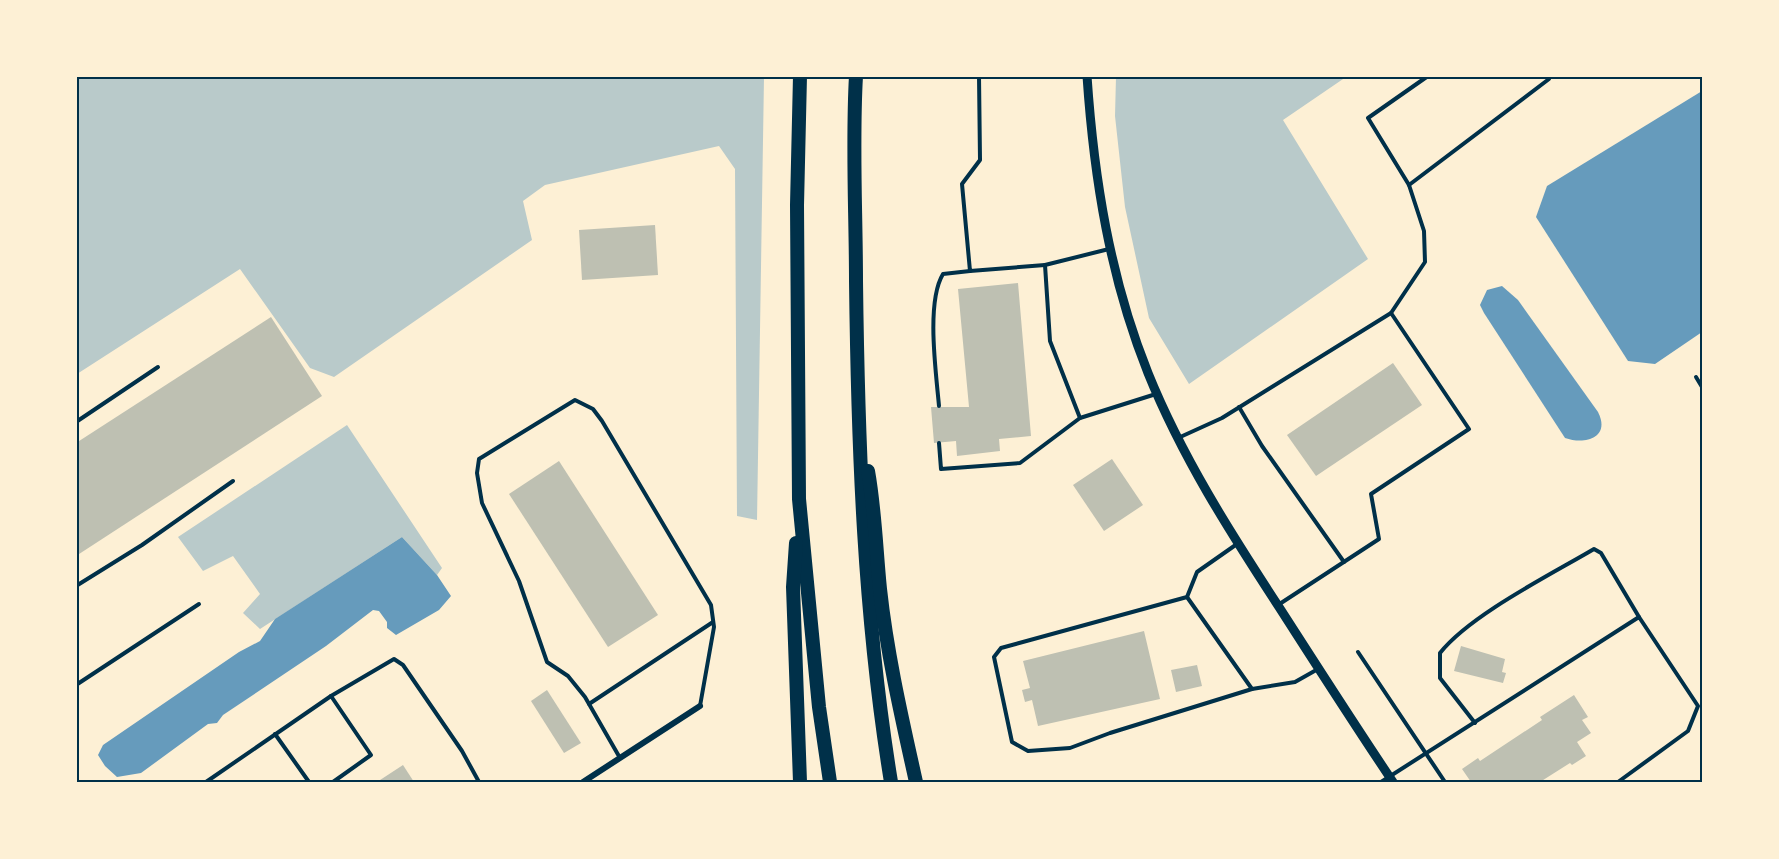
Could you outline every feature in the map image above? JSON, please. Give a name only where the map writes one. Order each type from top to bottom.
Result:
[{"type":"highway","points":[[800,76],[797,194],[799,499],[793,587],[800,783]]},
{"type":"highway","points":[[856,76],[857,415],[866,559],[891,783]]},
{"type":"highway","points":[[857,415],[874,506],[880,590],[894,678],[916,783]]},
{"type":"highway","points":[[799,499],[819,707],[830,783]]},
{"type":"street","points":[[1087,76],[1092,148],[1109,249],[1132,330],[1157,394],[1218,514],[1319,669],[1388,781]]},
{"type":"street","points":[[582,783],[700,706]]},
{"type":"lane","points":[[970,271],[962,184],[980,160],[979,76]]},
{"type":"lane","points":[[1178,438],[1239,407],[1391,313],[1425,262],[1424,231],[1409,185],[1368,118],[1428,76]]},
{"type":"lane","points":[[1409,185],[1549,79],[1548,76]]},
{"type":"lane","points":[[939,406],[934,339],[936,285],[943,274],[1045,265],[1109,249]]},
{"type":"lane","points":[[1045,265],[1050,341],[1080,418]]},
{"type":"lane","points":[[1278,606],[1379,539],[1371,495],[1469,429],[1391,313]]},
{"type":"lane","points":[[76,422],[158,367]]},
{"type":"lane","points":[[1696,377],[1702,387]]},
{"type":"lane","points":[[939,443],[942,469],[1020,463],[1080,418],[1157,394]]},
{"type":"lane","points":[[620,758],[589,704],[568,676],[547,662],[519,581],[482,503],[477,473],[479,459],[575,400],[585,404],[602,421],[711,605],[713,622],[700,706]]},
{"type":"lane","points":[[1239,407],[1262,446],[1344,562]]},
{"type":"lane","points":[[76,586],[142,546],[233,481]]},
{"type":"lane","points":[[1187,597],[1197,572],[1238,544]]},
{"type":"lane","points":[[1475,723],[1440,678],[1440,653],[1451,639],[1510,599],[1594,549],[1601,553],[1639,617],[1698,706],[1688,731],[1618,783]]},
{"type":"lane","points":[[1187,597],[1001,648],[994,657],[1012,742],[1028,751],[1070,748],[1110,733],[1252,689],[1295,681],[1319,669]]},
{"type":"lane","points":[[1187,597],[1252,689]]},
{"type":"lane","points":[[76,685],[199,604]]},
{"type":"lane","points":[[1388,781],[1426,754],[1639,617]]},
{"type":"lane","points":[[589,704],[713,622]]},
{"type":"lane","points":[[1358,652],[1445,783]]},
{"type":"lane","points":[[206,783],[274,734],[394,659],[403,664],[462,751],[479,783]]},
{"type":"lane","points":[[332,696],[371,752],[369,758],[333,783]]},
{"type":"lane","points":[[274,734],[309,783]]},
{"type":"shaded area","points":[[77,76],[764,77],[757,520],[737,516],[735,169],[719,146],[545,185],[523,201],[532,240],[334,377],[310,368],[240,269],[77,374]]},
{"type":"shaded area","points":[[1116,77],[1346,77],[1283,120],[1368,259],[1189,384],[1149,318],[1125,207],[1115,116]]},
{"type":"shaded area","points":[[347,425],[442,568],[437,575],[402,537],[260,629],[243,613],[260,594],[233,556],[203,571],[178,537]]},
{"type":"water","points":[[1702,91],[1702,332],[1655,364],[1628,361],[1536,217],[1547,186]]},
{"type":"water","points":[[1502,286],[1518,300],[1598,412],[1601,428],[1594,437],[1580,441],[1565,438],[1484,313],[1480,305],[1487,290]]},
{"type":"water","points":[[402,537],[437,575],[451,596],[439,610],[396,635],[387,628],[387,622],[379,611],[373,610],[326,646],[223,715],[217,723],[208,724],[141,773],[117,777],[105,766],[98,755],[103,745],[239,652],[260,641],[275,619]]},
{"type":"building","points":[[655,225],[658,275],[582,280],[579,230]]},
{"type":"building","points":[[1018,283],[1031,436],[999,439],[1000,451],[957,456],[956,441],[934,443],[931,407],[969,407],[958,289]]},
{"type":"building","points":[[271,317],[322,396],[76,556],[76,443]]},
{"type":"building","points":[[1393,363],[1422,405],[1316,476],[1287,435]]},
{"type":"building","points":[[1112,459],[1143,505],[1104,531],[1073,485]]},
{"type":"building","points":[[559,461],[658,615],[608,647],[509,494]]},
{"type":"building","points":[[1144,631],[1160,699],[1038,726],[1032,700],[1025,702],[1022,690],[1030,688],[1023,661]]},
{"type":"building","points":[[1461,646],[1505,659],[1502,672],[1506,673],[1503,683],[1454,671]]},
{"type":"building","points":[[1197,665],[1202,686],[1176,692],[1171,670]]},
{"type":"building","points":[[547,690],[581,743],[564,753],[531,701]]},
{"type":"building","points":[[1574,695],[1588,717],[1582,720],[1591,733],[1577,742],[1586,756],[1540,782],[1471,782],[1462,769],[1478,758],[1480,761],[1542,720],[1540,717]]},
{"type":"building","points":[[403,765],[414,782],[377,782]]}]
